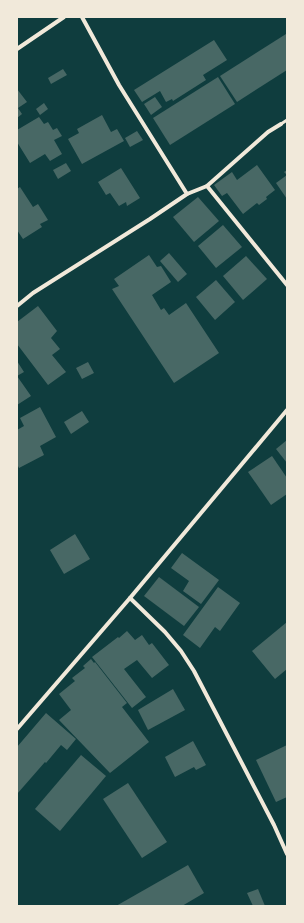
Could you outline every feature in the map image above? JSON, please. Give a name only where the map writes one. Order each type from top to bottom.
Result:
[{"type":"street","points":[[17,49],[64,17]]},
{"type":"street","points":[[82,17],[119,85],[186,194]]},
{"type":"street","points":[[17,306],[33,293],[150,219],[186,194],[207,186],[268,132],[281,124]]},
{"type":"street","points":[[207,186],[287,285]]},
{"type":"street","points":[[17,729],[130,598],[287,410]]},
{"type":"street","points":[[130,598],[165,632],[181,651],[194,671],[274,825],[287,854]]},
{"type":"lane","points":[[281,124],[287,120]]},
{"type":"building","points":[[286,34],[287,70],[237,102],[220,76]]},
{"type":"building","points":[[214,40],[227,60],[203,75],[206,80],[173,101],[172,99],[166,102],[160,91],[142,102],[134,90]]},
{"type":"building","points":[[63,69],[67,75],[51,84],[48,78]]},
{"type":"building","points":[[218,77],[235,104],[170,145],[153,118]]},
{"type":"building","points":[[17,89],[27,102],[18,108],[22,114],[17,118]]},
{"type":"building","points":[[155,97],[162,107],[151,115],[144,104]]},
{"type":"building","points":[[44,103],[48,109],[40,115],[36,109]]},
{"type":"building","points":[[102,115],[111,132],[117,129],[124,141],[82,164],[68,139],[79,133],[77,129]]},
{"type":"building","points":[[39,117],[44,124],[48,122],[53,130],[57,128],[62,136],[54,140],[62,154],[50,161],[45,154],[30,163],[17,142],[17,130]]},
{"type":"building","points":[[137,131],[143,140],[130,147],[125,138]]},
{"type":"building","points":[[66,163],[71,171],[58,179],[53,170]]},
{"type":"building","points":[[257,165],[275,190],[259,205],[257,203],[243,214],[227,193],[222,196],[214,185],[232,172],[237,180]]},
{"type":"building","points":[[121,168],[140,198],[127,206],[126,202],[119,206],[110,193],[106,195],[98,182]]},
{"type":"building","points":[[287,175],[287,199],[276,183]]},
{"type":"building","points":[[20,187],[33,207],[38,204],[48,220],[40,224],[42,227],[23,239],[17,230],[17,189]]},
{"type":"building","points":[[198,197],[219,221],[194,242],[173,217]]},
{"type":"building","points":[[223,225],[242,247],[216,268],[198,246]]},
{"type":"building","points":[[169,253],[187,274],[178,282],[160,261]]},
{"type":"building","points":[[149,255],[157,267],[161,266],[171,282],[152,295],[161,310],[164,308],[169,315],[186,303],[219,353],[174,383],[112,289],[119,286],[114,279]]},
{"type":"building","points":[[246,256],[267,279],[243,300],[223,276]]},
{"type":"building","points":[[216,280],[235,302],[215,320],[196,297]]},
{"type":"building","points":[[38,306],[57,331],[51,338],[60,349],[52,355],[66,372],[48,385],[17,344],[17,322]]},
{"type":"building","points":[[17,361],[24,372],[17,376]]},
{"type":"building","points":[[88,362],[94,373],[82,379],[76,368]]},
{"type":"building","points":[[17,376],[31,396],[17,405]]},
{"type":"building","points":[[40,407],[56,437],[40,446],[44,455],[19,468],[17,464],[17,430],[24,426],[20,418]]},
{"type":"building","points":[[82,411],[89,422],[71,434],[64,422]]},
{"type":"building","points":[[287,440],[287,463],[276,449]]},
{"type":"building","points":[[272,456],[287,478],[287,494],[271,505],[248,472]]},
{"type":"building","points":[[75,534],[90,559],[64,574],[50,550]]},
{"type":"building","points":[[182,553],[219,580],[201,604],[183,591],[189,581],[171,568]]},
{"type":"building","points":[[159,577],[199,607],[184,626],[144,596]]},
{"type":"building","points":[[218,587],[240,603],[220,631],[215,627],[200,648],[183,635]]},
{"type":"building","points":[[287,622],[287,669],[275,679],[252,651]]},
{"type":"building","points":[[127,631],[135,640],[142,635],[149,645],[152,643],[169,665],[152,678],[137,660],[124,669],[146,697],[132,708],[92,657]]},
{"type":"building","points":[[91,659],[127,703],[122,707],[149,742],[110,773],[59,720],[71,710],[59,694],[75,681],[72,678],[85,668],[83,666]]},
{"type":"building","points":[[173,689],[185,710],[148,730],[138,710]]},
{"type":"building","points":[[46,713],[76,739],[67,750],[61,745],[17,794],[17,747]]},
{"type":"building","points":[[193,741],[206,765],[196,770],[194,767],[175,777],[165,757]]},
{"type":"building","points":[[287,745],[287,797],[276,802],[256,760]]},
{"type":"building","points":[[81,755],[106,776],[60,831],[35,809]]},
{"type":"building","points":[[128,783],[167,842],[142,858],[103,799]]},
{"type":"building","points":[[188,865],[204,893],[182,906],[116,906]]},
{"type":"building","points":[[258,889],[265,906],[253,906],[247,893]]}]
